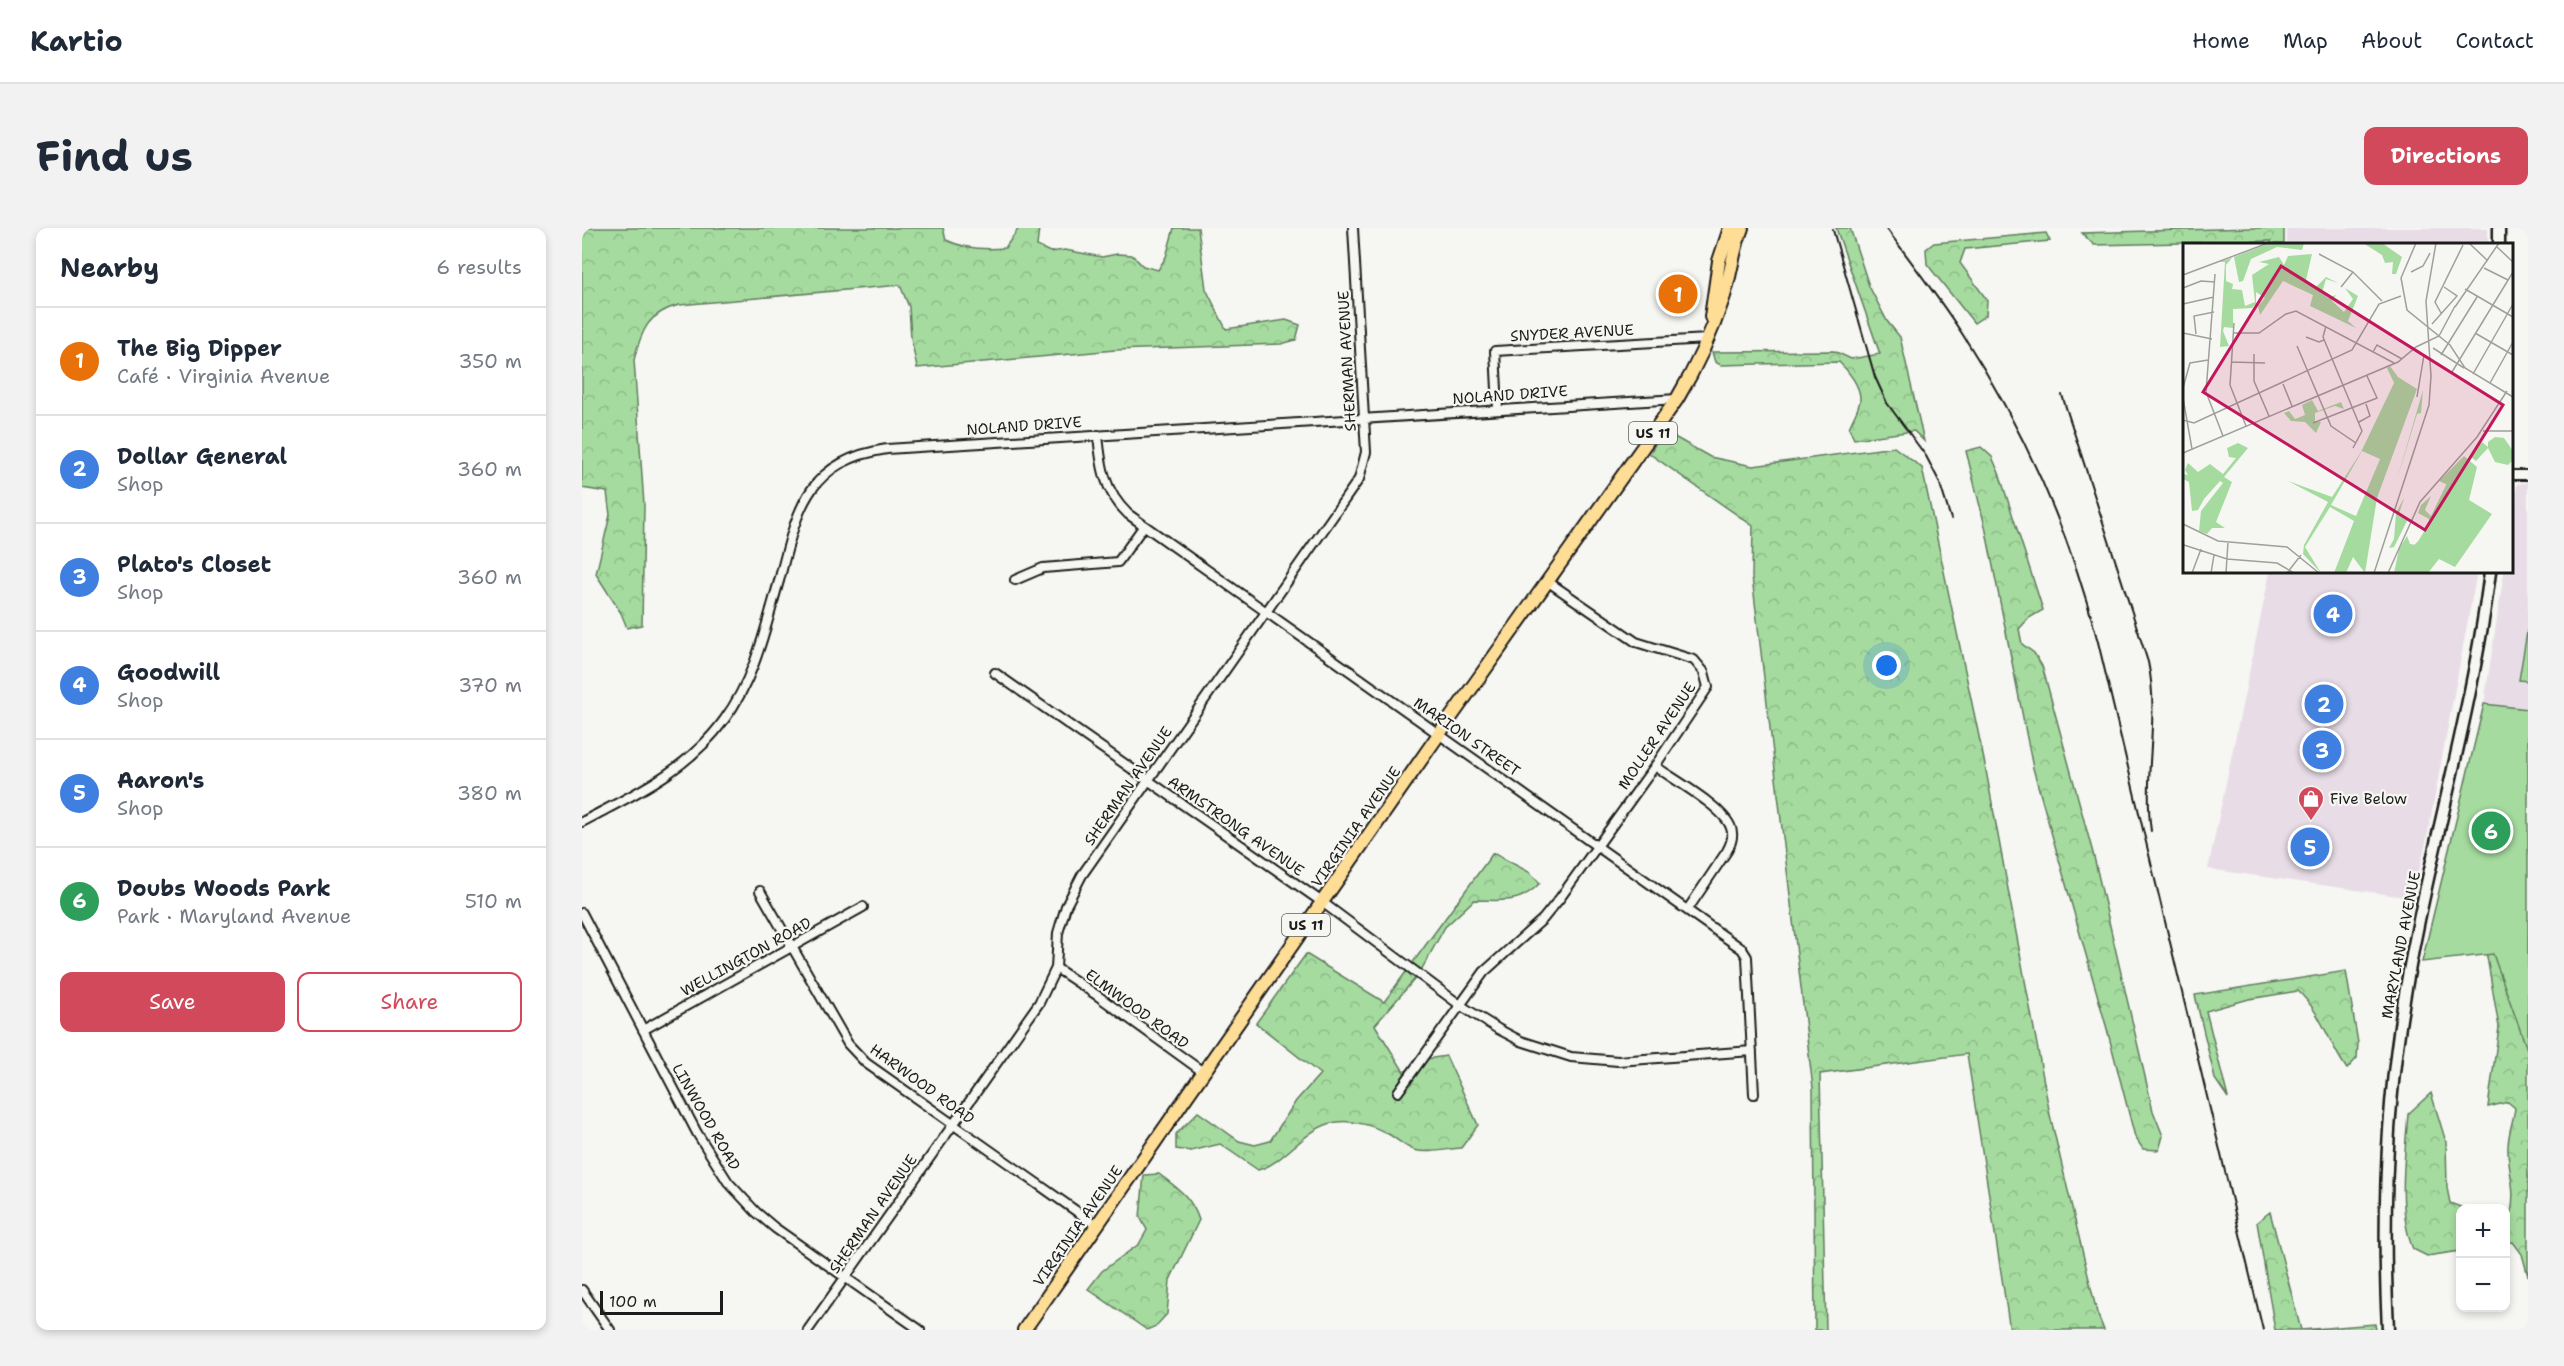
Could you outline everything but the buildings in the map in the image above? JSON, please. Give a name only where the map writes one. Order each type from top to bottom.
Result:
[{"type":"main road","name":"VIRGINIA AVENUE","points":[[1708,339],[1719,261],[1730,228]]},
{"type":"main road","name":"VIRGINIA AVENUE","points":[[1024,1330],[1439,734],[1677,399],[1708,339],[1725,294],[1730,266],[1743,228]]},
{"type":"main road","name":"MARYLAND AVENUE","points":[[2388,1330],[2385,1173],[2391,1095],[2400,1025],[2420,917],[2471,692],[2490,573]]},
{"type":"street","name":"SHERMAN AVENUE","points":[[808,1330],[1039,1003],[1056,968],[1058,933],[1072,891],[1359,479],[1366,452],[1353,228]]},
{"type":"street","name":"SNYDER AVENUE","points":[[1498,409],[1495,351],[1708,339]]},
{"type":"street","name":"NOLAND DRIVE","points":[[582,822],[674,771],[706,743],[725,719],[742,692],[755,663],[798,511],[814,486],[836,465],[868,452],[1098,435],[1677,399]]},
{"type":"street","name":"MARION STREET","points":[[1098,435],[1101,461],[1109,492],[1118,504],[1143,526],[1746,952],[1754,1094]]},
{"type":"street","points":[[1015,580],[1033,570],[1043,568],[1118,562],[1143,526]]},
{"type":"street","name":"MOLLER AVENUE","points":[[1398,1092],[1484,972],[1544,919],[1655,766],[1708,687],[1704,672],[1694,660],[1649,647],[1624,636],[1547,581]]},
{"type":"street","name":"ARMSTRONG AVENUE","points":[[994,673],[1322,902],[1460,1005],[1521,1041],[1571,1057],[1618,1061],[1752,1051]]},
{"type":"street","points":[[1655,766],[1718,811],[1729,821],[1732,830],[1731,844],[1688,909]]},
{"type":"street","name":"HARWOOD ROAD","points":[[760,891],[848,1044],[857,1054],[874,1069],[1096,1225]]},
{"type":"street","name":"WELLINGTON ROAD","points":[[643,1030],[863,907]]},
{"type":"street","name":"LINWOOD ROAD","points":[[582,913],[697,1132],[728,1182],[756,1212],[775,1228],[920,1330]]},
{"type":"street","name":"ELMWOOD ROAD","points":[[1056,968],[1203,1072]]},
{"type":"street","points":[[582,1290],[610,1330]]},
{"type":"shaded area","points":[[2287,228],[2488,228],[2488,243],[2287,243]]},
{"type":"shaded area","points":[[2528,482],[2528,709],[2484,704],[2504,573],[2513,573],[2513,515],[2517,484]]},
{"type":"shaded area","points":[[2270,573],[2477,573],[2426,843],[2412,898],[2208,869]]},
{"type":"green space","points":[[582,228],[943,228],[946,240],[968,247],[990,249],[1005,248],[1019,228],[1039,228],[1037,246],[1050,252],[1065,250],[1102,257],[1117,254],[1132,255],[1143,266],[1158,270],[1166,257],[1174,228],[1198,228],[1206,289],[1226,329],[1286,320],[1300,325],[1296,340],[1281,344],[1115,350],[917,368],[911,338],[909,307],[900,285],[679,305],[668,308],[653,318],[643,332],[634,360],[644,505],[642,625],[627,628],[621,613],[596,574],[610,515],[607,492],[582,488]]},
{"type":"green space","points":[[1836,228],[1850,228],[1869,286],[1887,321],[1900,337],[1924,441],[1914,431],[1854,439],[1849,428],[1858,407],[1860,395],[1853,379],[1839,362],[1721,365],[1715,362],[1712,352],[1834,351],[1851,359],[1880,354]]},
{"type":"green space","points":[[2284,228],[2284,243],[2271,243],[2271,241],[2094,245],[2082,233]]},
{"type":"green space","points":[[2046,233],[2050,241],[1965,249],[1960,263],[1987,300],[1986,315],[1974,323],[1927,264],[1926,249],[1934,243]]},
{"type":"green space","points":[[1662,430],[1710,457],[1753,466],[1894,447],[1922,468],[1984,760],[2050,1115],[2097,1313],[2104,1330],[2010,1330],[1967,1054],[1820,1074],[1826,1330],[1815,1330],[1813,1088],[1752,577],[1753,526],[1650,454]]},
{"type":"green space","points":[[1981,447],[1992,457],[1999,473],[2043,610],[2029,618],[2019,629],[2022,644],[2034,653],[2042,666],[2094,857],[2153,1111],[2163,1136],[2159,1150],[2143,1149],[2135,1137],[2033,768],[1985,526],[1966,451]]},
{"type":"green space","points":[[2528,626],[2528,681],[2519,680]]},
{"type":"green space","points":[[2484,704],[2528,709],[2528,1052],[2493,954],[2422,962]]},
{"type":"green space","points":[[1493,853],[1529,872],[1540,883],[1525,895],[1510,900],[1474,900],[1445,927],[1419,974],[1375,1025],[1404,1072],[1426,1059],[1446,1056],[1478,1125],[1461,1148],[1414,1150],[1390,1135],[1365,1124],[1337,1122],[1315,1130],[1278,1160],[1258,1170],[1220,1144],[1191,1151],[1176,1149],[1176,1134],[1198,1112],[1239,1141],[1255,1145],[1270,1141],[1296,1101],[1320,1074],[1256,1023],[1306,954],[1384,1002]]},
{"type":"green space","points":[[2528,936],[2528,1276],[2522,1254],[2513,1242],[2510,1242],[2510,1214],[2513,1196],[2508,1145],[2515,1108],[2508,1102],[2488,1107],[2499,1027],[2485,945]]},
{"type":"green space","points":[[2346,971],[2358,1043],[2357,1058],[2347,1069],[2313,1009],[2298,991],[2249,999],[2206,1011],[2228,1098],[2215,1079],[2195,995]]},
{"type":"green space","points":[[2431,1093],[2446,1142],[2447,1188],[2450,1203],[2456,1205],[2456,1252],[2427,1256],[2413,1249],[2405,1218],[2403,1183],[2408,1114]]},
{"type":"green space","points":[[1159,1174],[1188,1199],[1199,1220],[1170,1280],[1167,1314],[1156,1326],[1147,1330],[1088,1289],[1102,1271],[1139,1244],[1147,1230],[1140,1217],[1144,1175]]},
{"type":"green space","points":[[2270,1212],[2301,1330],[2275,1330],[2257,1222]]},
{"type":"green space","points":[[2375,1324],[2376,1330],[2301,1330]]},
{"type":"railway","points":[[1886,228],[1954,321],[2006,408],[2043,483],[2074,561],[2098,642],[2263,1330]]},
{"type":"railway","points":[[1833,230],[1875,377],[1887,403],[1926,456],[1939,481],[1951,519]]},
{"type":"railway","points":[[2062,395],[2148,662],[2152,704],[2149,788],[2151,831]]},
{"type":"place","name":"The Big Dipper","points":[[1678,294]]},
{"type":"place","name":"Goodwill","points":[[2333,614]]},
{"type":"place","name":"Dollar General","points":[[2324,704]]},
{"type":"place","name":"Plato's Closet","points":[[2322,750]]},
{"type":"place","name":"Five Below","points":[[2311,822]]},
{"type":"place","name":"Doubs Woods Park","points":[[2491,831]]},
{"type":"place","name":"Aaron's","points":[[2310,847]]}]
